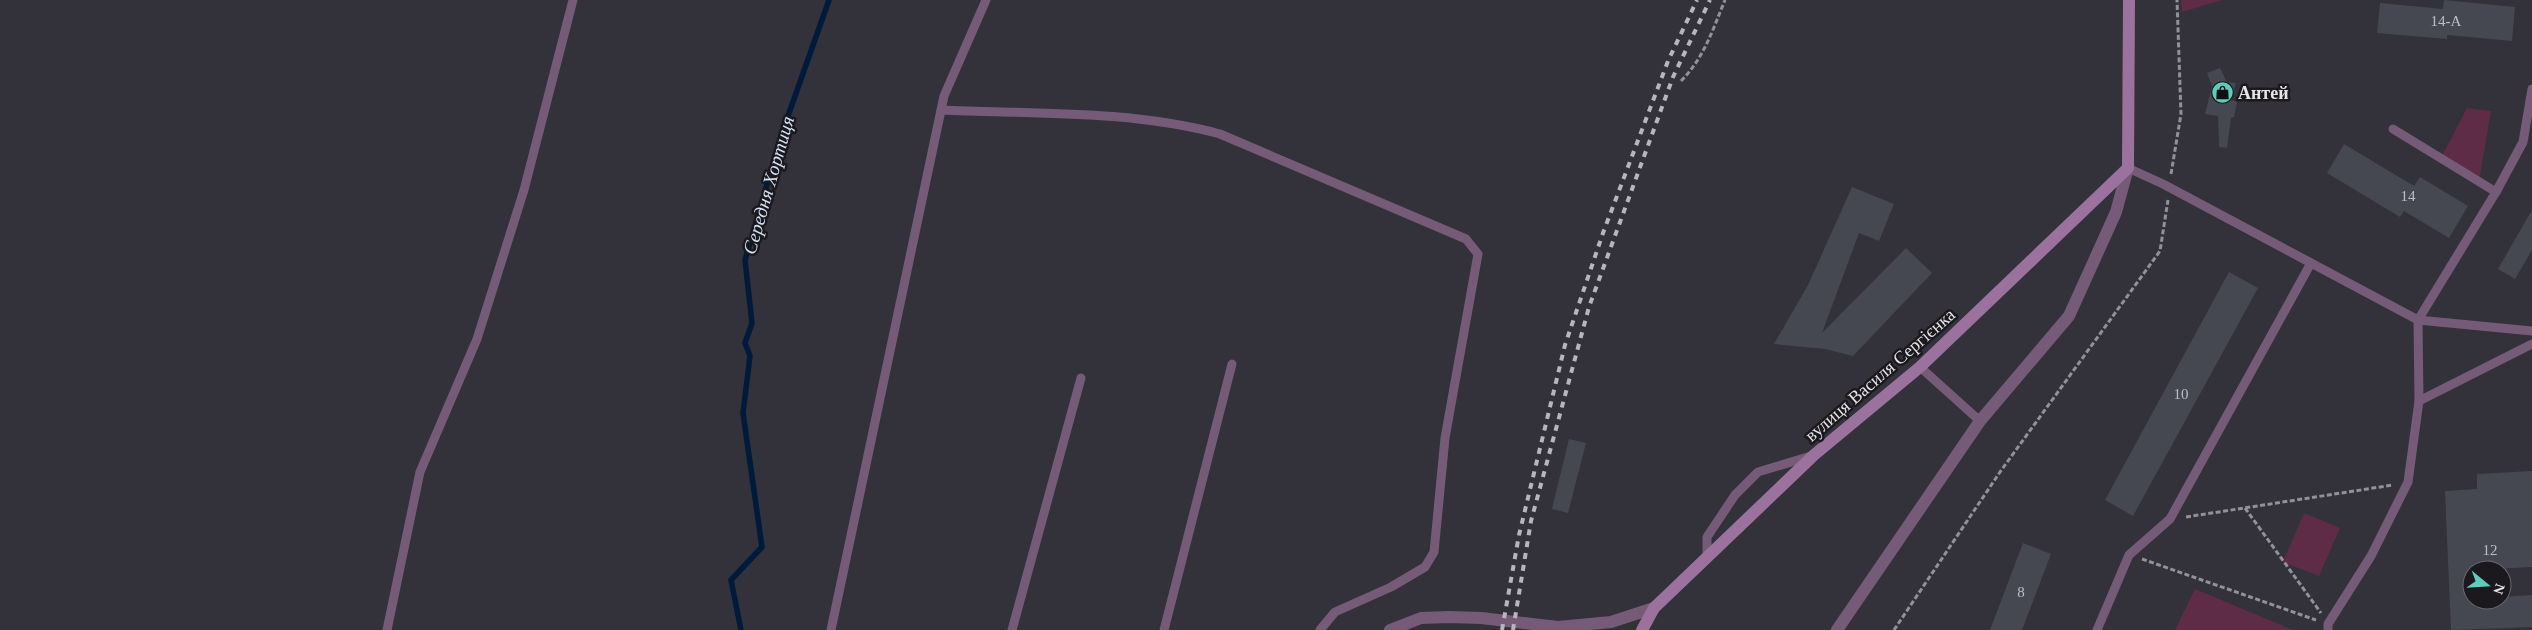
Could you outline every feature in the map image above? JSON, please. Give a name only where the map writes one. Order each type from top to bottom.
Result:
[{"type":"main road","points":[[2128,168],[2129,0]]},
{"type":"main road","name":"вулиця Василя Сергієнка","points":[[1642,630],[1654,608],[1814,455],[1920,366],[2128,168]]},
{"type":"street","points":[[1837,630],[1980,421],[2069,316],[2116,212],[2128,168]]},
{"type":"street","points":[[1390,630],[1420,618],[1449,617],[1481,618],[1562,628],[1611,622],[1654,608]]},
{"type":"lane","points":[[387,630],[420,472],[477,339],[524,190],[573,0]]},
{"type":"lane","points":[[831,630],[944,96],[986,0]]},
{"type":"lane","points":[[2328,627],[2371,556],[2408,482],[2419,401],[2418,320],[2496,192],[2524,142],[2532,89]]},
{"type":"lane","points":[[941,110],[1122,118],[1186,125],[1220,134],[1466,239],[1478,254],[1445,438],[1434,552],[1425,567],[1391,587],[1335,612],[1320,630]]},
{"type":"lane","points":[[2393,129],[2496,192]]},
{"type":"lane","points":[[2128,168],[2163,184],[2418,320],[2532,331]]},
{"type":"lane","points":[[2097,630],[2129,555],[2170,519],[2311,263]]},
{"type":"lane","points":[[2419,401],[2532,344]]},
{"type":"lane","points":[[1164,630],[1232,364]]},
{"type":"lane","points":[[1920,366],[1980,421]]},
{"type":"lane","points":[[1012,630],[1081,378]]},
{"type":"lane","points":[[1707,559],[1706,537],[1735,495],[1758,472],[1814,455]]},
{"type":"path","points":[[1681,81],[1692,70],[1708,42],[1725,0]]},
{"type":"path","points":[[2170,519],[2408,482]]},
{"type":"path","points":[[2245,508],[2328,627]]},
{"type":"path","points":[[2129,555],[2328,627]]},
{"type":"shaded area","points":[[2181,0],[2222,0],[2182,12]]},
{"type":"shaded area","points":[[2467,108],[2491,111],[2479,181],[2441,158]]},
{"type":"shaded area","points":[[2304,513],[2340,528],[2319,576],[2283,562]]},
{"type":"shaded area","points":[[2195,589],[2293,630],[2175,630]]},
{"type":"building","points":[[2444,0],[2515,7],[2512,41],[2447,35],[2447,39],[2377,33],[2380,3],[2443,9]]},
{"type":"building","name":"Антей","points":[[2220,68],[2227,82],[2236,83],[2231,100],[2237,102],[2234,117],[2231,118],[2227,148],[2219,147],[2218,116],[2205,114],[2212,86],[2207,73]]},
{"type":"building","points":[[2344,144],[2414,186],[2420,177],[2468,206],[2449,238],[2404,211],[2400,217],[2327,173]]},
{"type":"building","points":[[1852,187],[1894,204],[1879,241],[1859,233],[1822,333],[1906,248],[1932,273],[1853,356],[1825,349],[1774,344],[1808,285]]},
{"type":"building","points":[[2532,210],[2532,250],[2515,279],[2498,269]]},
{"type":"building","points":[[2229,272],[2258,288],[2133,516],[2105,500]]},
{"type":"building","points":[[1569,439],[1586,443],[1568,513],[1552,509]]},
{"type":"building","points":[[2532,471],[2532,567],[2512,568],[2512,560],[2462,560],[2462,610],[2512,610],[2512,596],[2532,595],[2532,627],[2451,630],[2445,491],[2477,489],[2477,474]]},
{"type":"building","points":[[2023,543],[2051,554],[2022,630],[1990,630]]},
{"type":"waterway","name":"Середня Хортиця","points":[[741,630],[731,580],[762,547],[743,413],[750,356],[745,343],[752,323],[745,260],[783,130],[829,0]]},
{"type":"railway","points":[[1502,630],[1519,535],[1565,345],[1603,233],[1668,61],[1697,0]]},
{"type":"railway","points":[[1513,630],[1531,521],[1589,307],[1673,77],[1710,0]]},
{"type":"place","name":"Антей","points":[[2222,93]]}]
